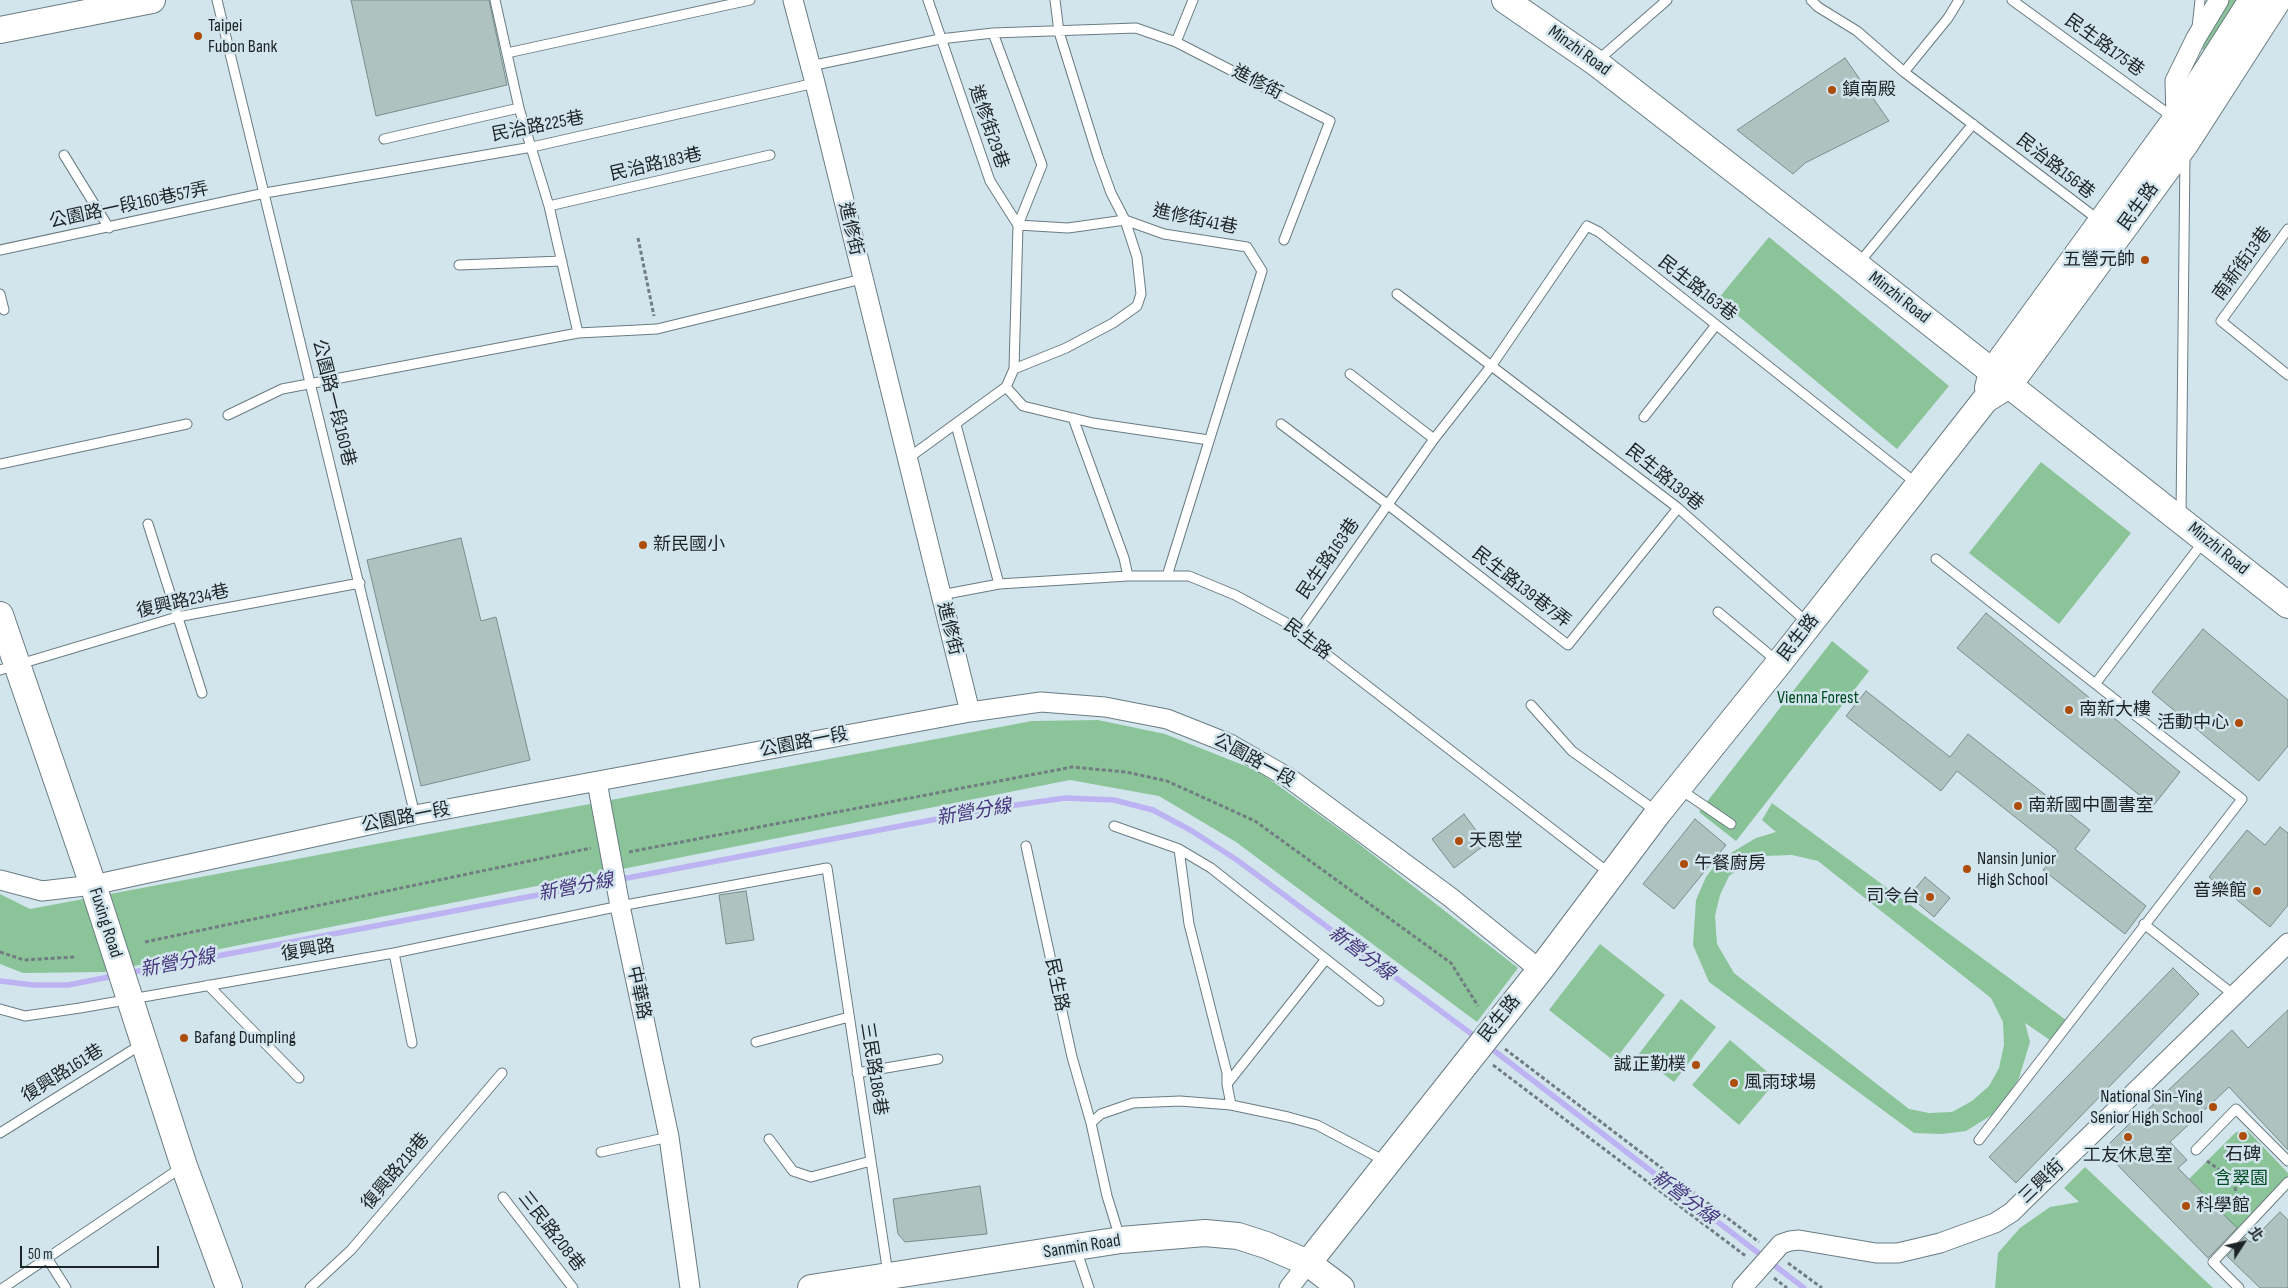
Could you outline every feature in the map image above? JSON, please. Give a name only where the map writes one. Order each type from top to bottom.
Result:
[{"type":"street","points":[[0,30],[152,0]]},
{"type":"street","name":"進修街","points":[[793,0],[813,74],[970,712]]},
{"type":"street","name":"Minzhi Road","points":[[1505,0],[1595,62],[2001,378],[2288,605]]},
{"type":"street","points":[[2181,131],[2175,81],[2196,38],[2219,0]]},
{"type":"street","name":"民生路","points":[[2181,131],[2252,0]]},
{"type":"street","name":"民生路","points":[[1289,1288],[1475,1051],[1499,1039],[1540,970],[1611,875],[1658,813],[1810,625],[1985,400],[2278,0]]},
{"type":"street","name":"Fuxing Road","points":[[0,615],[9,667],[93,885],[112,949],[184,1166],[229,1288]]},
{"type":"street","name":"公園路一段","points":[[0,880],[42,891],[93,885],[415,815],[970,712],[1041,702],[1105,707],[1167,719],[1230,744],[1297,784],[1450,897],[1540,970]]},
{"type":"street","name":"中華路","points":[[597,782],[620,906],[669,1137],[690,1288]]},
{"type":"street","name":"三興街","points":[[1742,1288],[1781,1244],[1799,1240],[1876,1254],[1898,1253],[1940,1243],[1995,1223],[2012,1212],[2288,943]]},
{"type":"street","name":"Sanmin Road","points":[[811,1288],[1076,1249],[1121,1240],[1205,1233],[1238,1236],[1266,1245],[1308,1263],[1340,1288]]},
{"type":"lane","name":"公園路一段160巷","points":[[217,0],[266,192],[415,815]]},
{"type":"lane","points":[[494,0],[519,108],[549,206],[578,333]]},
{"type":"lane","points":[[507,53],[750,0]]},
{"type":"lane","name":"進修街29巷","points":[[928,0],[990,181],[1018,225]]},
{"type":"lane","points":[[1014,369],[1066,348],[1113,323],[1136,306],[1141,294],[1137,257],[1125,220],[1111,193],[1058,32],[1055,0]]},
{"type":"lane","points":[[1176,42],[1193,0]]},
{"type":"lane","points":[[1595,62],[1667,0]]},
{"type":"lane","name":"民治路156巷","points":[[1811,0],[1818,7],[1857,31],[1904,72],[2110,229]]},
{"type":"lane","points":[[1904,72],[1948,18],[1959,0]]},
{"type":"lane","name":"民生路175巷","points":[[2012,0],[2181,131]]},
{"type":"lane","points":[[2196,38],[2200,0]]},
{"type":"lane","name":"進修街","points":[[1058,32],[1136,28],[1176,42],[1330,121],[1284,240]]},
{"type":"lane","points":[[813,74],[940,39],[993,33],[1058,32]]},
{"type":"lane","points":[[907,459],[1006,387],[1014,369],[1018,225],[1042,165],[993,33]]},
{"type":"lane","name":"民治路225巷","points":[[266,192],[532,147],[813,74]]},
{"type":"lane","points":[[384,139],[519,108]]},
{"type":"lane","points":[[1858,266],[1973,124]]},
{"type":"lane","points":[[2181,131],[2181,520]]},
{"type":"lane","name":"民治路183巷","points":[[549,206],[770,154]]},
{"type":"lane","points":[[64,156],[109,228]]},
{"type":"lane","name":"公園路一段160巷57弄","points":[[0,250],[109,228],[266,192]]},
{"type":"lane","name":"進修街41巷","points":[[1018,225],[1068,228],[1125,220],[1164,234],[1246,247],[1262,271],[1208,440]]},
{"type":"lane","name":"民生路163巷","points":[[1298,632],[1434,439],[1492,365],[1587,226],[1599,232],[1918,484]]},
{"type":"lane","name":"南新街13巷","points":[[2288,229],[2221,321],[2288,375]]},
{"type":"lane","points":[[459,265],[562,261]]},
{"type":"lane","points":[[228,415],[282,389],[578,333],[657,329],[862,279]]},
{"type":"lane","points":[[0,294],[4,310]]},
{"type":"lane","points":[[1397,294],[1492,365]]},
{"type":"lane","points":[[1644,417],[1716,325]]},
{"type":"lane","name":"民生路139巷","points":[[1492,365],[1678,508],[1810,625]]},
{"type":"lane","points":[[1350,374],[1434,439]]},
{"type":"lane","points":[[1006,387],[1023,406],[1073,418],[1208,440],[1167,576]]},
{"type":"lane","points":[[1073,418],[1124,558],[1128,576]]},
{"type":"lane","points":[[0,464],[187,424]]},
{"type":"lane","points":[[1280,424],[1388,504]]},
{"type":"lane","points":[[956,425],[999,584]]},
{"type":"lane","name":"民生路139巷7弄","points":[[1388,504],[1568,645],[1678,508]]},
{"type":"lane","points":[[148,524],[202,693]]},
{"type":"lane","points":[[2096,683],[2205,540]]},
{"type":"lane","points":[[1936,559],[2242,799],[1979,1140]]},
{"type":"lane","name":"民生路","points":[[941,596],[999,584],[1128,576],[1189,576],[1235,595],[1285,622],[1611,875]]},
{"type":"lane","name":"復興路234巷","points":[[9,667],[177,617],[360,583]]},
{"type":"lane","points":[[1718,612],[1779,663]]},
{"type":"lane","points":[[1531,705],[1572,751],[1658,813]]},
{"type":"lane","points":[[1678,788],[1731,824]]},
{"type":"lane","points":[[1114,826],[1179,849],[1211,868],[1379,1001]]},
{"type":"lane","name":"民生路","points":[[1026,846],[1072,1057],[1091,1123],[1107,1196],[1121,1240]]},
{"type":"lane","points":[[1179,849],[1190,924],[1227,1072],[1227,1084],[1232,1105]]},
{"type":"lane","name":"三民路186巷","points":[[620,906],[827,868],[888,1276]]},
{"type":"lane","name":"復興路","points":[[0,1009],[25,1016],[129,999],[394,953],[620,906]]},
{"type":"lane","points":[[2144,924],[2234,995]]},
{"type":"lane","points":[[394,953],[412,1043]]},
{"type":"lane","points":[[1227,1084],[1326,959]]},
{"type":"lane","points":[[208,985],[299,1078]]},
{"type":"lane","points":[[756,1042],[849,1017]]},
{"type":"lane","name":"復興路161巷","points":[[0,1133],[144,1043]]},
{"type":"lane","points":[[857,1073],[938,1059]]},
{"type":"lane","name":"復興路218巷","points":[[310,1288],[351,1250],[502,1072]]},
{"type":"lane","points":[[1091,1123],[1101,1114],[1132,1102],[1180,1101],[1232,1105],[1317,1125],[1387,1162]]},
{"type":"lane","points":[[2196,1150],[2236,1109],[2288,1161]]},
{"type":"lane","points":[[601,1152],[669,1137]]},
{"type":"lane","points":[[769,1139],[793,1171],[810,1178],[871,1161]]},
{"type":"lane","points":[[3,1288],[184,1166]]},
{"type":"lane","points":[[2239,1288],[2213,1262],[2288,1182]]},
{"type":"lane","name":"三民路208巷","points":[[503,1197],[573,1288]]},
{"type":"lane","points":[[1076,1249],[1090,1288]]},
{"type":"lane","points":[[47,1258],[66,1288]]},
{"type":"path","points":[[638,238],[657,329]]},
{"type":"path","points":[[624,853],[1072,767],[1126,772],[1167,781],[1255,821],[1451,963],[1478,1006]]},
{"type":"path","points":[[145,942],[591,849],[590,841]]},
{"type":"path","points":[[0,952],[24,960],[75,957]]},
{"type":"path","points":[[1499,1039],[1774,1253],[1822,1288]]},
{"type":"path","points":[[1475,1051],[1787,1288]]},
{"type":"path","points":[[2207,1161],[2227,1175],[2235,1187],[2242,1218],[2248,1225]]},
{"type":"green space","points":[[2223,0],[2240,0],[2205,51],[2199,45]]},
{"type":"green space","points":[[1769,237],[1949,386],[1897,449],[1718,299]]},
{"type":"green space","points":[[2041,462],[2131,533],[2059,624],[1969,553]]},
{"type":"green space","name":"Vienna Forest","points":[[1832,641],[1869,671],[1736,841],[1699,812]]},
{"type":"green space","points":[[1098,720],[1165,734],[1258,771],[1350,837],[1518,968],[1477,1022],[1236,842],[1159,796],[1070,780],[104,972],[23,973],[0,964],[0,894],[30,909],[1032,721]]},
{"type":"green space","points":[[1772,803],[2066,1020],[2050,1040],[2025,1023],[2030,1042],[2019,1078],[2010,1094],[1995,1113],[1966,1131],[1942,1134],[1914,1133],[1709,982],[1693,945],[1696,900],[1706,877],[1719,860],[1756,838],[1776,832],[1762,820]],"holes":[[[1792,855],[1818,861],[1991,998],[2003,1022],[2004,1045],[1999,1068],[1989,1086],[1972,1101],[1952,1112],[1929,1113],[1909,1109],[1734,973],[1717,944],[1715,916],[1720,895],[1729,876],[1748,863],[1764,856]]]},
{"type":"green space","points":[[1600,944],[1665,995],[1614,1061],[1549,1010]]},
{"type":"green space","points":[[1681,999],[1716,1027],[1674,1082],[1638,1055]]},
{"type":"green space","name":"風雨球場","points":[[1730,1040],[1777,1080],[1739,1125],[1692,1085]]},
{"type":"green space","name":"含翠園","points":[[2248,1131],[2288,1173],[2288,1182],[2242,1233],[2189,1179],[2236,1132]]},
{"type":"green space","points":[[2085,1167],[2213,1288],[1995,1288],[1998,1253],[2020,1228],[2050,1207],[2079,1202],[2064,1188]]},
{"type":"building","points":[[351,0],[489,0],[507,85],[376,116]]},
{"type":"building","name":"鎮南殿","points":[[1845,58],[1889,121],[1805,163],[1793,174],[1737,130]]},
{"type":"building","points":[[461,538],[481,621],[496,617],[530,760],[421,786],[367,560]]},
{"type":"building","name":"南新大樓","points":[[1986,613],[2180,772],[2153,806],[1957,648]]},
{"type":"building","name":"活動中心","points":[[2203,629],[2288,700],[2288,746],[2259,781],[2152,692]]},
{"type":"building","points":[[1866,691],[1950,757],[1968,734],[2090,830],[2075,849],[2146,906],[2125,934],[2043,870],[2058,851],[1957,771],[1941,791],[1846,716]]},
{"type":"building","name":"天恩堂","points":[[1464,814],[1486,844],[1454,868],[1432,839]]},
{"type":"building","name":"午餐廚房","points":[[1695,819],[1726,845],[1674,909],[1643,884]]},
{"type":"building","name":"音樂館","points":[[2280,827],[2288,833],[2288,905],[2270,927],[2209,877],[2247,830],[2265,845]]},
{"type":"building","name":"司令台","points":[[1925,877],[1950,898],[1934,917],[1909,896]]},
{"type":"building","points":[[746,891],[754,940],[726,944],[719,895]]},
{"type":"building","points":[[2173,968],[2199,994],[2016,1183],[1989,1157]]},
{"type":"building","points":[[2288,1010],[2288,1150],[2229,1087],[2170,1142],[2187,1160],[2178,1168],[2237,1228],[2208,1258],[2103,1150],[2141,1112],[2143,1114],[2232,1030],[2248,1048]]},
{"type":"building","points":[[980,1186],[987,1234],[905,1242],[898,1234],[893,1199]]},
{"type":"building","points":[[2280,1212],[2288,1220],[2288,1288],[2260,1288],[2227,1256],[2245,1237],[2250,1242]]},
{"type":"waterway","name":"新營分線","points":[[128,973],[995,808],[1065,798],[1114,800],[1153,810],[1192,831],[1237,860],[1477,1038]]},
{"type":"waterway","name":"新營分線","points":[[0,981],[33,985],[68,985],[114,976]]},
{"type":"waterway","name":"新營分線","points":[[1488,1046],[1804,1288]]},
{"type":"place","name":"Taipei Fubon Bank","points":[[198,36]]},
{"type":"place","name":"鎮南殿","points":[[1832,90]]},
{"type":"place","name":"五營元帥","points":[[2145,260]]},
{"type":"place","name":"新民國小","points":[[643,545]]},
{"type":"place","name":"南新大樓","points":[[2069,710]]},
{"type":"place","name":"活動中心","points":[[2239,723]]},
{"type":"place","name":"南新國中圖書室","points":[[2018,806]]},
{"type":"place","name":"天恩堂","points":[[1459,841]]},
{"type":"place","name":"午餐廚房","points":[[1684,864]]},
{"type":"place","name":"Nansin Junior High School","points":[[1967,869]]},
{"type":"place","name":"音樂館","points":[[2257,891]]},
{"type":"place","name":"司令台","points":[[1930,897]]},
{"type":"place","name":"Bafang Dumpling","points":[[184,1038]]},
{"type":"place","name":"誠正勤樸","points":[[1696,1065]]},
{"type":"place","name":"風雨球場","points":[[1734,1083]]},
{"type":"place","name":"National Sin-Ying Senior High School","points":[[2213,1107]]},
{"type":"place","name":"石碑","points":[[2243,1136]]},
{"type":"place","name":"工友休息室","points":[[2128,1137]]},
{"type":"place","name":"科學館","points":[[2186,1206]]}]
